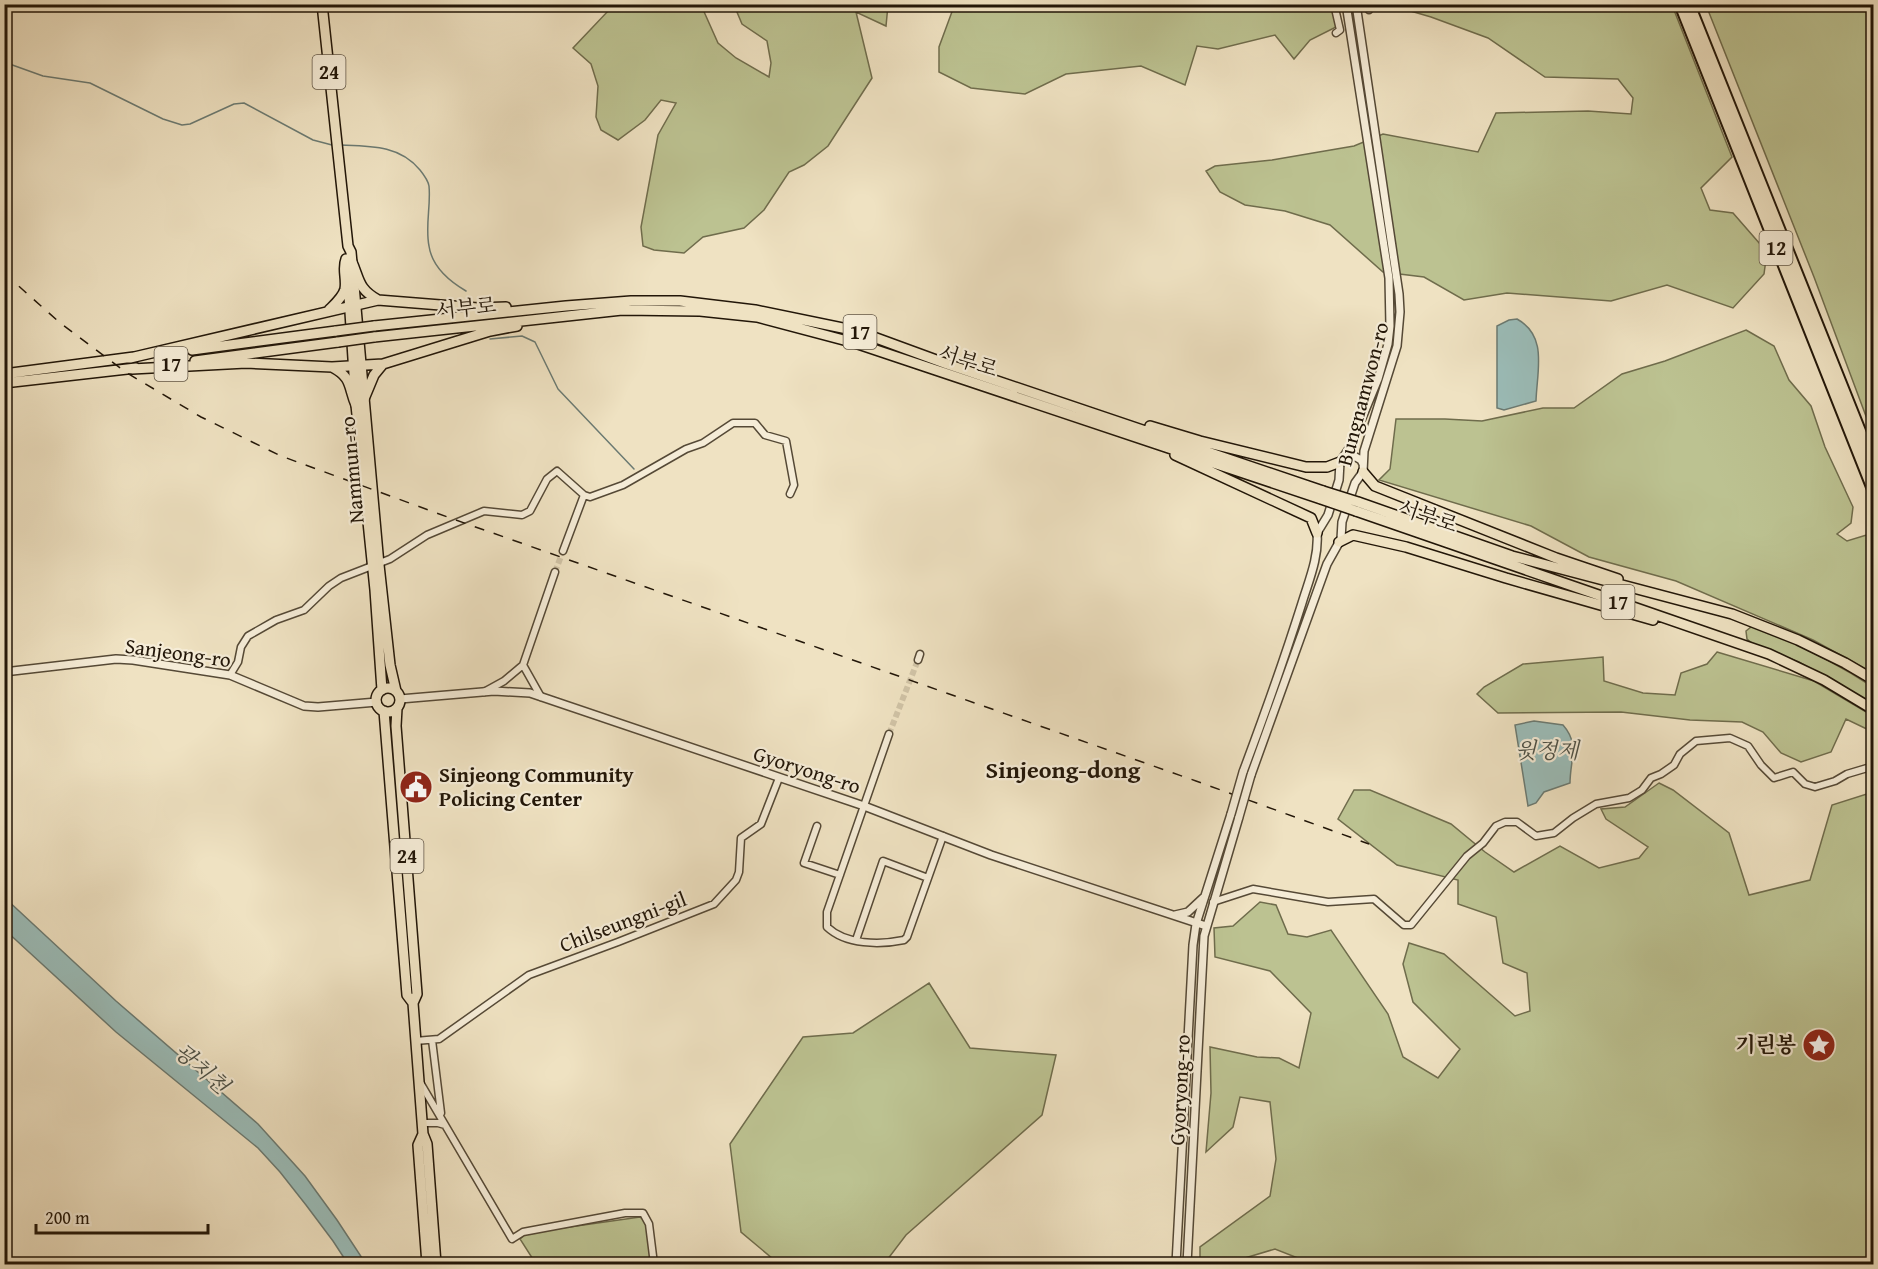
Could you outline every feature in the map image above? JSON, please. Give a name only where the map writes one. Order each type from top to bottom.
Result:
[{"type":"highway","name":"12","points":[[1680,4],[1874,492]]},
{"type":"highway","name":"12","points":[[1689,4],[1874,466]]},
{"type":"main road","name":"Nammun-ro","points":[[322,4],[348,246],[351,252],[349,259],[357,366],[375,566],[382,690],[377,696],[377,702]]},
{"type":"main road","points":[[329,310],[342,296],[345,289],[344,265],[349,259],[362,288],[378,300]]},
{"type":"main road","points":[[130,358],[378,300],[478,308],[567,311]]},
{"type":"main road","name":"서부로","points":[[4,384],[338,342],[630,301],[680,301],[754,309],[857,331],[1076,412],[1357,507],[1769,654],[1824,680],[1874,710]]},
{"type":"main road","points":[[132,369],[246,363],[332,367],[383,364],[490,331],[567,311]]},
{"type":"main road","name":"서부로","points":[[4,374],[374,326],[567,311]]},
{"type":"main road","points":[[332,367],[346,377],[350,384],[351,396],[360,402],[374,375],[383,364]]},
{"type":"main road","points":[[1076,412],[1113,415],[1200,441],[1306,466],[1327,467],[1341,461]]},
{"type":"main road","points":[[1076,412],[1104,430],[1182,458],[1311,518],[1327,542],[1353,535],[1406,547],[1732,645],[1769,654]]},
{"type":"main road","points":[[1363,468],[1375,486],[1446,516],[1590,570],[1668,591],[1692,602]]},
{"type":"main road","name":"서부로","points":[[1357,507],[1512,556],[1732,614],[1798,640],[1874,680]]},
{"type":"main road","name":"Nammun-ro","points":[[375,566],[390,665],[398,700],[395,774],[406,995],[412,1003],[423,1134],[427,1144],[436,1264]]},
{"type":"main road","points":[[377,702],[384,711],[390,711],[398,700],[390,688],[382,690]]},
{"type":"main road","name":"Nammun-ro","points":[[384,711],[395,774]]},
{"type":"main road","name":"Nammun-ro","points":[[423,1134],[418,1145],[427,1264]]},
{"type":"street","points":[[1334,4],[1340,30],[1336,33]]},
{"type":"street","name":"Bungnamwon-ro","points":[[1247,774],[1327,564],[1328,515],[1340,480],[1341,461],[1350,447],[1378,379],[1388,344],[1391,303],[1389,278],[1346,4]]},
{"type":"street","name":"Bungnamwon-ro","points":[[1247,774],[1316,557],[1327,542],[1342,535],[1341,522],[1354,483],[1363,468],[1364,452],[1397,346],[1400,312],[1397,278],[1356,4]]},
{"type":"street","points":[[230,675],[238,662],[241,647],[248,636],[276,620],[304,610],[341,578],[375,566],[427,534],[484,511],[522,515],[530,511],[547,479],[557,471],[584,495],[595,496],[623,485],[686,449],[703,444],[730,425],[743,422],[754,423],[765,435],[786,441],[794,485],[790,494]]},
{"type":"street","points":[[1341,461],[1354,456],[1358,457],[1363,468]]},
{"type":"street","points":[[563,551],[584,495]]},
{"type":"street","points":[[483,692],[504,681],[523,666],[555,572]]},
{"type":"street","name":"Sanjeong-ro","points":[[4,672],[133,660],[230,675],[304,706],[377,702]]},
{"type":"street","points":[[523,666],[541,697]]},
{"type":"street","name":"Gyoryong-ro","points":[[398,700],[483,692],[530,693],[864,806],[991,855],[1206,926],[1187,1264]]},
{"type":"street","points":[[890,734],[827,912],[826,922],[831,930],[866,943],[907,937],[943,836]]},
{"type":"street","points":[[1213,902],[1253,889],[1328,902],[1374,899],[1404,925],[1411,926],[1467,856],[1483,843],[1496,826],[1505,822],[1517,822],[1536,836],[1554,833],[1596,804],[1629,798],[1642,790],[1651,778],[1674,765],[1680,754],[1696,741],[1730,738],[1748,746],[1761,765],[1774,778],[1793,772],[1805,784],[1815,787],[1874,766]]},
{"type":"street","points":[[1206,926],[1247,774]]},
{"type":"street","name":"Chilseungni-gil","points":[[415,1041],[439,1039],[529,975],[714,904],[736,880],[739,872],[741,838],[761,825],[778,778]]},
{"type":"street","points":[[1196,924],[1235,816]]},
{"type":"street","points":[[818,826],[804,863],[840,875]]},
{"type":"street","points":[[856,940],[883,861],[928,878]]},
{"type":"street","points":[[1173,915],[1188,912],[1204,897]]},
{"type":"street","name":"Gyoryong-ro","points":[[1176,1264],[1196,924]]},
{"type":"street","points":[[432,1040],[441,1117]]},
{"type":"street","name":"Nammun-ro","points":[[418,1080],[512,1239],[523,1232],[625,1214],[643,1213],[646,1216],[654,1264]]},
{"type":"street","points":[[422,1123],[446,1125]]},
{"type":"green space","points":[[1128,4],[1134,8],[1178,4],[1202,8],[1207,4],[1334,5],[1336,27],[1310,40],[1294,59],[1275,35],[1218,49],[1197,46],[1185,85],[1141,66],[1066,74],[1025,94],[971,88],[939,72],[939,47],[953,9],[952,5]]},
{"type":"green space","points":[[611,5],[701,5],[718,43],[736,58],[769,77],[771,63],[767,41],[742,24],[734,5],[888,5],[886,26],[856,12],[872,78],[828,146],[804,165],[789,172],[764,210],[744,228],[703,237],[684,253],[654,250],[643,246],[641,227],[658,135],[676,103],[661,100],[645,120],[618,140],[601,130],[596,117],[598,86],[591,64],[573,48],[610,9]]},
{"type":"green space","points":[[1390,5],[1672,5],[1732,157],[1701,188],[1710,210],[1733,213],[1767,252],[1764,274],[1733,308],[1667,285],[1611,301],[1507,293],[1464,300],[1424,277],[1383,272],[1330,225],[1285,211],[1245,205],[1220,192],[1206,171],[1215,166],[1272,160],[1354,146],[1383,134],[1478,152],[1496,113],[1588,111],[1631,114],[1633,98],[1618,79],[1545,77],[1488,38]]},
{"type":"green space","points":[[1706,5],[1873,5],[1873,435],[1814,277]]},
{"type":"green space","points":[[1746,330],[1774,346],[1789,380],[1811,406],[1825,447],[1853,507],[1851,523],[1837,534],[1847,541],[1873,533],[1873,567],[1870,572],[1874,577],[1873,673],[1813,640],[1676,581],[1589,557],[1531,526],[1379,480],[1390,469],[1396,419],[1482,421],[1543,408],[1574,408],[1622,374],[1665,361]]},
{"type":"green space","points":[[1751,627],[1757,627],[1802,647],[1873,687],[1873,705],[1799,662],[1753,644],[1747,639],[1746,631]]},
{"type":"green space","points":[[1717,652],[1814,681],[1873,716],[1873,732],[1846,719],[1831,752],[1801,762],[1781,753],[1763,732],[1742,722],[1690,720],[1621,712],[1498,713],[1477,694],[1484,687],[1523,664],[1603,657],[1604,681],[1643,693],[1675,695],[1681,673],[1707,664]]},
{"type":"green space","points":[[1659,783],[1673,790],[1729,833],[1749,895],[1810,880],[1832,805],[1873,792],[1873,1264],[1313,1264],[1275,1249],[1225,1264],[1200,1264],[1200,1247],[1270,1196],[1276,1159],[1270,1102],[1240,1097],[1233,1127],[1206,1152],[1211,1093],[1210,1047],[1257,1057],[1279,1058],[1299,1068],[1311,1013],[1270,971],[1215,957],[1214,928],[1233,926],[1260,902],[1276,905],[1288,934],[1307,937],[1331,930],[1388,1014],[1403,1057],[1438,1078],[1460,1049],[1413,1002],[1403,964],[1409,943],[1444,954],[1515,1016],[1530,1011],[1527,973],[1503,963],[1496,917],[1458,904],[1458,880],[1397,865],[1338,819],[1354,790],[1370,790],[1451,824],[1514,872],[1560,846],[1599,868],[1639,858],[1648,847],[1606,819],[1601,809],[1625,807]]},
{"type":"green space","points":[[929,983],[970,1048],[1056,1055],[1042,1115],[906,1235],[884,1264],[779,1264],[741,1232],[730,1144],[803,1037],[853,1033]]},
{"type":"green space","points":[[640,1217],[645,1220],[653,1264],[536,1264],[520,1239],[527,1233]]},
{"type":"water","points":[[1517,319],[1527,326],[1537,344],[1539,366],[1536,401],[1504,410],[1497,408],[1497,326]]},
{"type":"water","name":"윗정제","points":[[1534,721],[1563,725],[1571,739],[1573,752],[1570,783],[1544,792],[1536,803],[1528,806],[1515,725]]},
{"type":"water","points":[[5,898],[116,1001],[258,1124],[305,1176],[366,1264],[348,1264],[306,1205],[258,1148],[116,1032],[5,930]]},
{"type":"waterway","points":[[4,62],[43,76],[90,83],[163,119],[182,125],[190,124],[234,104],[244,103],[313,140],[332,145]]},
{"type":"waterway","points":[[340,145],[394,151],[420,170],[429,186],[428,238],[431,254],[442,273],[466,291]]},
{"type":"waterway","points":[[490,339],[522,336],[535,342],[558,389],[634,469]]},
{"type":"tunnel","points":[[555,572],[563,551]]},
{"type":"tunnel","points":[[889,734],[918,660]]},
{"type":"railway","points":[[4,273],[59,322],[127,373],[201,417],[281,456],[1369,844]]},
{"type":"place","name":"Sinjeong Community Policing Center","points":[[416,787]]},
{"type":"place","name":"기린봉","points":[[1819,1045]]},
{"type":"district","name":"Sinjeong-dong","points":[[1063,770]]},
{"type":"water label","name":"광치천","points":[[202,1068]]}]
